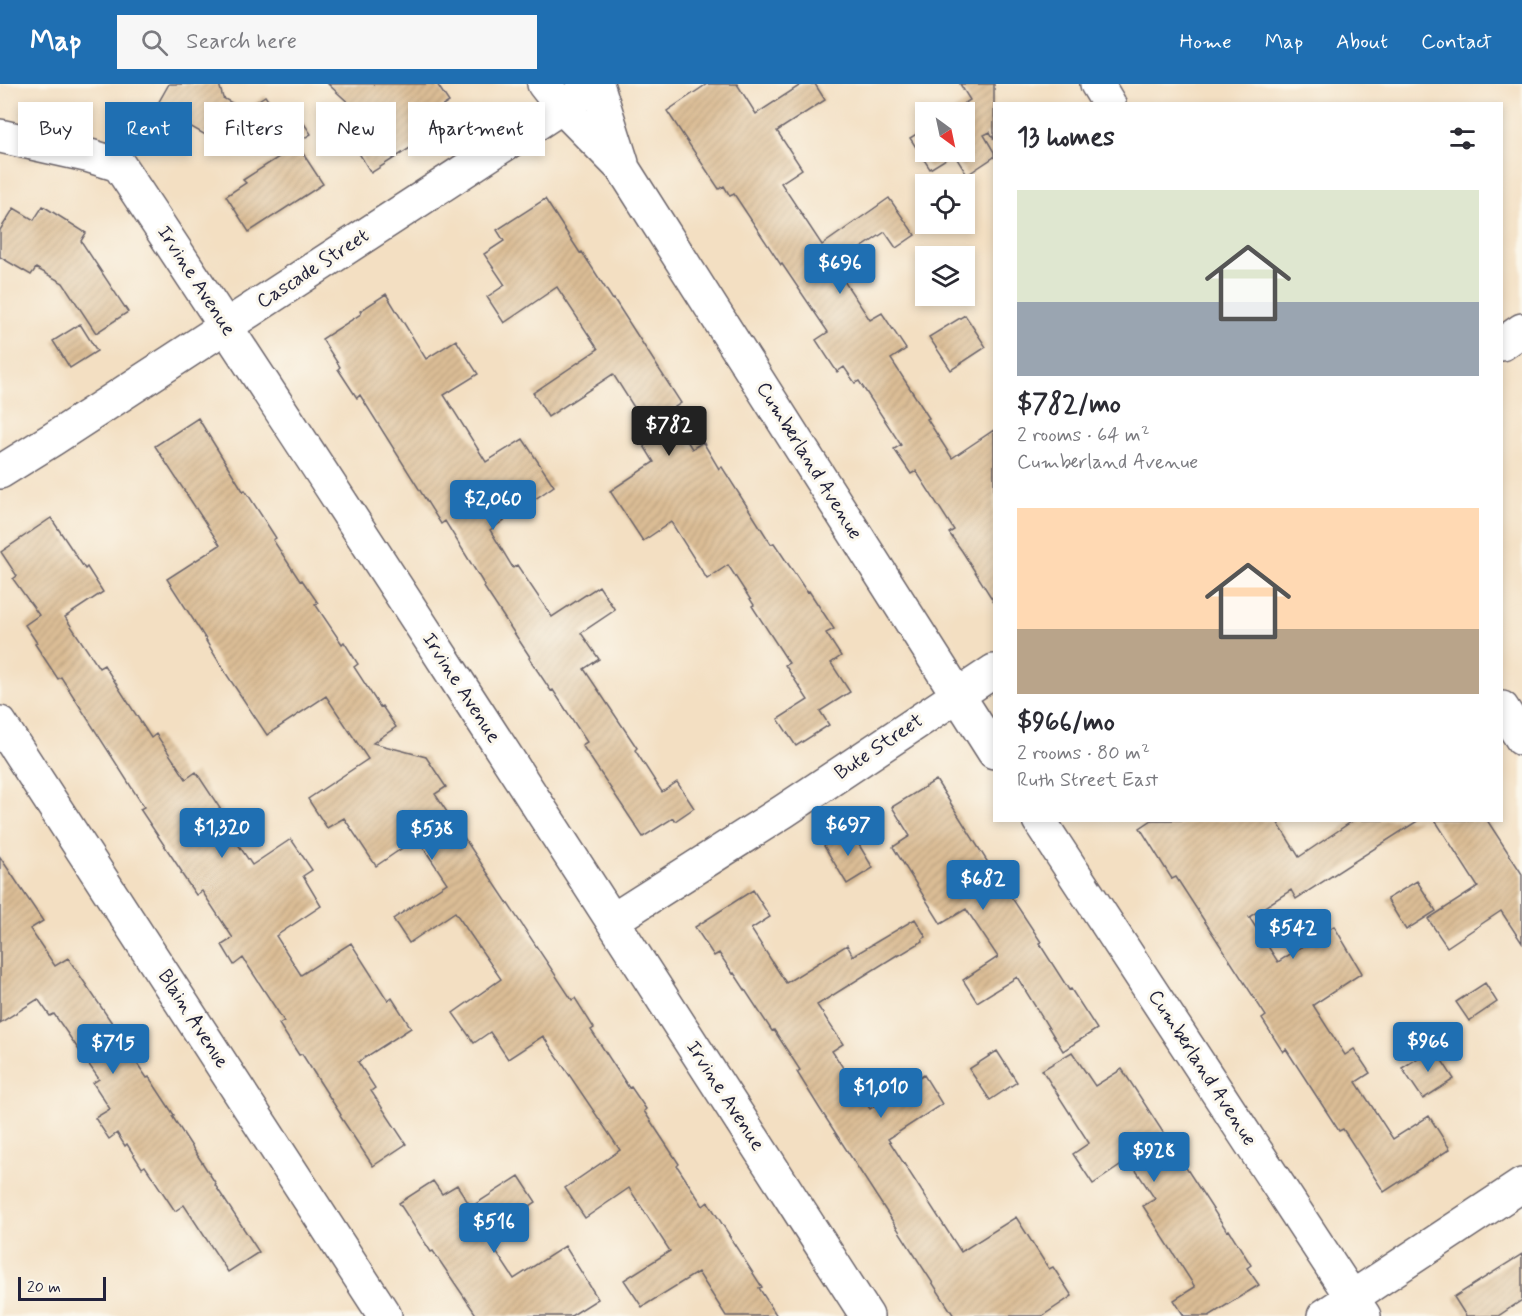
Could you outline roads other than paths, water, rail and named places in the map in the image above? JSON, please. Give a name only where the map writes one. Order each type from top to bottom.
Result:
[{"type":"street","name":"Cascade Street","points":[[0,472],[226,327],[553,96],[596,84]]},
{"type":"street","name":"Cumberland Avenue","points":[[596,84],[624,170]]},
{"type":"street","points":[[1097,84],[1109,102]]},
{"type":"street","name":"Cumberland Avenue","points":[[553,96],[624,170],[993,750]]},
{"type":"street","name":"Irvine Avenue","points":[[0,136],[90,156],[119,165],[613,920],[867,1316]]},
{"type":"street","points":[[1503,343],[1522,330]]},
{"type":"street","name":"Bute Street","points":[[613,920],[784,811],[993,672]]},
{"type":"street","points":[[1503,710],[1522,739]]},
{"type":"street","name":"Blain Avenue","points":[[0,723],[385,1316]]},
{"type":"street","name":"Cumberland Avenue","points":[[1041,822],[1358,1307]]},
{"type":"street","points":[[1324,1316],[1358,1307],[1522,1185]]}]
